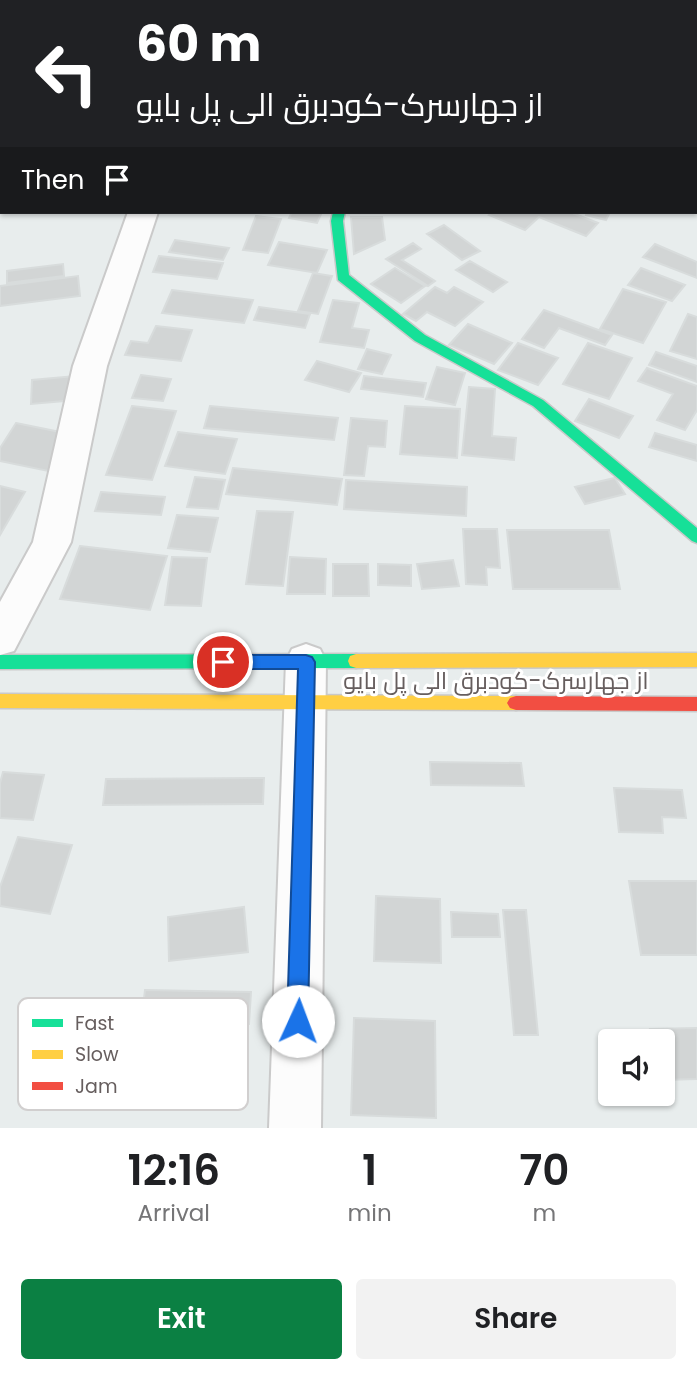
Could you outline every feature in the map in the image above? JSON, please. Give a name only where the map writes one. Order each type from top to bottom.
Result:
[{"type":"street","points":[[1,638],[52,542],[90,366],[142,214]]},
{"type":"street","points":[[339,214],[343,277],[420,338],[538,403],[697,537]]},
{"type":"street","name":"از جهارسرک-کودبرق الی پل بایو","points":[[1,638],[306,682],[697,704]]},
{"type":"street","name":"از جهارسرک-کودبرق الی پل بایو","points":[[0,701],[697,660]]},
{"type":"street","points":[[295,1128],[306,682]]},
{"type":"building","points":[[291,214],[321,214],[317,223],[289,218]]},
{"type":"building","points":[[575,214],[598,223],[586,236],[539,217],[525,230],[489,215]]},
{"type":"building","points":[[586,214],[609,214],[606,220]]},
{"type":"building","points":[[256,216],[281,219],[268,253],[243,250]]},
{"type":"building","points":[[351,217],[382,217],[385,240],[354,254]]},
{"type":"building","points":[[444,225],[480,251],[462,260],[427,234]]},
{"type":"building","points":[[175,240],[229,248],[223,260],[169,252]]},
{"type":"building","points":[[279,242],[327,250],[317,273],[268,265]]},
{"type":"building","points":[[413,243],[421,249],[402,260],[435,281],[428,286],[386,259]]},
{"type":"building","points":[[655,244],[697,262],[697,278],[643,257]]},
{"type":"building","points":[[159,256],[223,263],[217,279],[153,272]]},
{"type":"building","points":[[470,261],[507,282],[493,292],[456,270]]},
{"type":"building","points":[[63,264],[64,276],[7,283],[7,271]]},
{"type":"building","points":[[395,268],[425,286],[401,303],[371,284]]},
{"type":"building","points":[[641,268],[685,285],[672,301],[628,285]]},
{"type":"building","points":[[313,273],[332,276],[318,314],[298,311]]},
{"type":"building","points":[[78,276],[80,296],[0,306],[0,286]]},
{"type":"building","points":[[435,287],[447,293],[454,287],[483,302],[455,326],[427,312],[416,321],[403,314]]},
{"type":"building","points":[[623,289],[666,302],[643,343],[600,329]]},
{"type":"building","points":[[172,290],[253,300],[244,323],[162,313]]},
{"type":"building","points":[[333,300],[359,303],[352,328],[369,330],[364,348],[320,342]]},
{"type":"building","points":[[259,307],[310,314],[305,328],[254,320]]},
{"type":"building","points":[[544,310],[612,335],[605,345],[559,328],[544,348],[522,339]]},
{"type":"building","points":[[688,314],[697,317],[697,359],[670,351]]},
{"type":"building","points":[[468,324],[512,343],[494,364],[449,345]]},
{"type":"building","points":[[156,326],[192,330],[181,361],[125,355],[131,341],[148,343]]},
{"type":"building","points":[[518,343],[558,358],[538,385],[498,370]]},
{"type":"building","points":[[588,343],[632,358],[609,399],[563,384]]},
{"type":"building","points":[[367,349],[391,355],[382,374],[358,369]]},
{"type":"building","points":[[656,352],[697,366],[697,382],[649,365]]},
{"type":"building","points":[[317,361],[361,373],[349,392],[305,380]]},
{"type":"building","points":[[437,367],[465,373],[455,405],[426,399]]},
{"type":"building","points":[[647,368],[697,386],[697,410],[685,430],[657,420],[673,394],[638,381]]},
{"type":"building","points":[[141,375],[171,379],[163,401],[132,398]]},
{"type":"building","points":[[75,376],[76,400],[31,404],[32,380]]},
{"type":"building","points":[[364,376],[426,383],[423,397],[361,389]]},
{"type":"building","points":[[469,387],[495,389],[492,436],[516,438],[514,460],[462,455]]},
{"type":"building","points":[[589,399],[633,416],[619,438],[575,421]]},
{"type":"building","points":[[132,406],[176,411],[152,480],[106,475]]},
{"type":"building","points":[[210,406],[338,418],[334,440],[204,428]]},
{"type":"building","points":[[405,406],[460,409],[457,458],[400,454]]},
{"type":"building","points":[[351,418],[387,421],[385,447],[368,446],[364,476],[344,475]]},
{"type":"building","points":[[16,423],[70,434],[48,471],[0,461],[0,448]]},
{"type":"building","points":[[178,432],[237,439],[225,474],[165,466]]},
{"type":"building","points":[[655,433],[697,445],[697,461],[649,447]]},
{"type":"building","points":[[233,468],[342,479],[337,505],[226,494]]},
{"type":"building","points":[[195,477],[225,480],[218,509],[187,507]]},
{"type":"building","points":[[615,478],[625,494],[585,504],[575,487]]},
{"type":"building","points":[[346,480],[467,487],[466,516],[344,509]]},
{"type":"building","points":[[0,486],[25,492],[0,535]]},
{"type":"building","points":[[101,492],[165,497],[161,515],[95,511]]},
{"type":"building","points":[[257,511],[293,512],[283,586],[246,584]]},
{"type":"building","points":[[177,515],[218,518],[210,552],[168,548]]},
{"type":"building","points":[[463,529],[497,529],[500,568],[486,567],[487,585],[466,584]]},
{"type":"building","points":[[507,530],[609,530],[620,589],[513,589]]},
{"type":"building","points":[[80,546],[167,556],[150,610],[60,599]]},
{"type":"building","points":[[172,557],[207,558],[201,606],[165,605]]},
{"type":"building","points":[[290,557],[326,559],[325,594],[287,594]]},
{"type":"building","points":[[453,560],[459,586],[422,589],[417,564]]},
{"type":"building","points":[[333,564],[368,564],[369,596],[333,596]]},
{"type":"building","points":[[378,564],[411,565],[411,586],[378,585]]},
{"type":"building","points":[[430,762],[521,763],[524,786],[431,785]]},
{"type":"building","points":[[3,772],[44,775],[33,820],[0,818],[0,783]]},
{"type":"building","points":[[264,778],[263,804],[103,805],[106,779]]},
{"type":"building","points":[[614,788],[682,790],[686,818],[662,817],[663,833],[619,832]]},
{"type":"building","points":[[18,837],[72,845],[50,914],[0,906],[0,887]]},
{"type":"building","points":[[629,881],[697,881],[697,955],[641,955]]},
{"type":"building","points":[[376,896],[440,899],[441,963],[374,961]]},
{"type":"building","points":[[244,907],[248,952],[169,961],[168,917]]},
{"type":"building","points":[[503,910],[526,910],[538,1035],[514,1035]]},
{"type":"building","points":[[451,912],[498,914],[500,937],[452,937]]},
{"type":"building","points":[[145,990],[251,992],[249,1024],[248,998],[144,998]]},
{"type":"building","points":[[354,1018],[435,1021],[436,1118],[351,1115]]},
{"type":"building","points":[[697,1028],[697,1079],[675,1080],[675,1029],[650,1029]]},
{"type":"traffic: fast","points":[[339,214],[343,277],[420,338],[538,403],[697,537]]},
{"type":"traffic: fast","points":[[0,662],[356,661]]},
{"type":"traffic: slow","points":[[356,661],[697,660]]},
{"type":"traffic: slow","points":[[0,701],[516,703]]},
{"type":"traffic: jam","points":[[516,703],[697,704]]},
{"type":"route","points":[[223,662],[306,662],[298,1021]]}]
